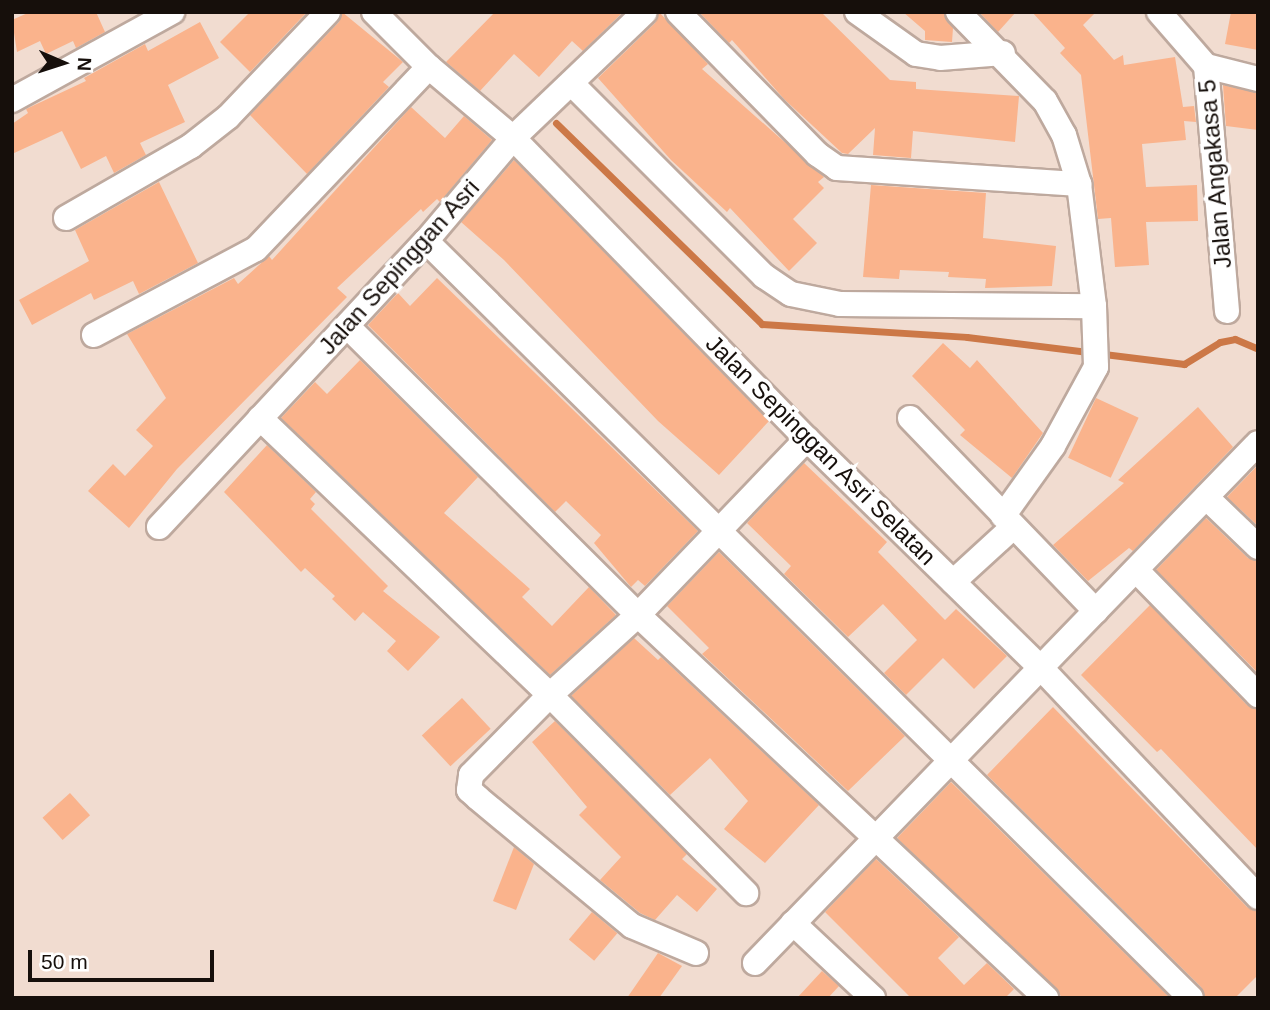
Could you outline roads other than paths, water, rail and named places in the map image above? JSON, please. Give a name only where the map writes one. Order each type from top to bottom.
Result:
[{"type":"street","points":[[12,100],[172,12]]},
{"type":"street","points":[[66,218],[191,146],[228,117],[328,12]]},
{"type":"street","name":"Jalan Sepinggan Asri Selatan","points":[[374,12],[429,67],[519,133],[807,439],[1040,667],[1258,897]]},
{"type":"street","name":"Jalan Sepinggan Asri","points":[[159,527],[426,242],[519,133],[571,88],[645,12]]},
{"type":"street","points":[[678,12],[817,154],[837,168],[1079,184]]},
{"type":"street","points":[[858,12],[916,54],[940,58],[1003,53]]},
{"type":"street","points":[[953,582],[1008,522],[1096,367],[1094,306],[1079,184],[1064,135],[1045,101],[1003,53],[958,12]]},
{"type":"street","name":"Jalan Angakasa 5","points":[[1158,12],[1206,66],[1227,312]]},
{"type":"street","points":[[1206,66],[1258,79]]},
{"type":"street","points":[[94,335],[256,249],[429,67]]},
{"type":"street","points":[[571,88],[764,276],[791,294],[840,304],[1094,306]]},
{"type":"street","points":[[426,242],[720,528],[1191,998]]},
{"type":"street","points":[[348,327],[638,615],[1046,998]]},
{"type":"street","points":[[260,418],[550,695],[746,893]]},
{"type":"street","points":[[910,418],[1096,611]]},
{"type":"street","points":[[696,953],[632,926],[469,790],[471,775],[550,695],[638,615],[807,439]]},
{"type":"street","points":[[755,963],[873,838],[955,761],[1040,667],[1258,443]]},
{"type":"street","points":[[1206,497],[1258,547]]},
{"type":"street","points":[[1136,570],[1258,695]]},
{"type":"street","points":[[793,923],[873,998]]},
{"type":"waterway","points":[[556,123],[762,324],[967,337],[1184,364],[1220,342],[1235,339],[1258,349]]}]
